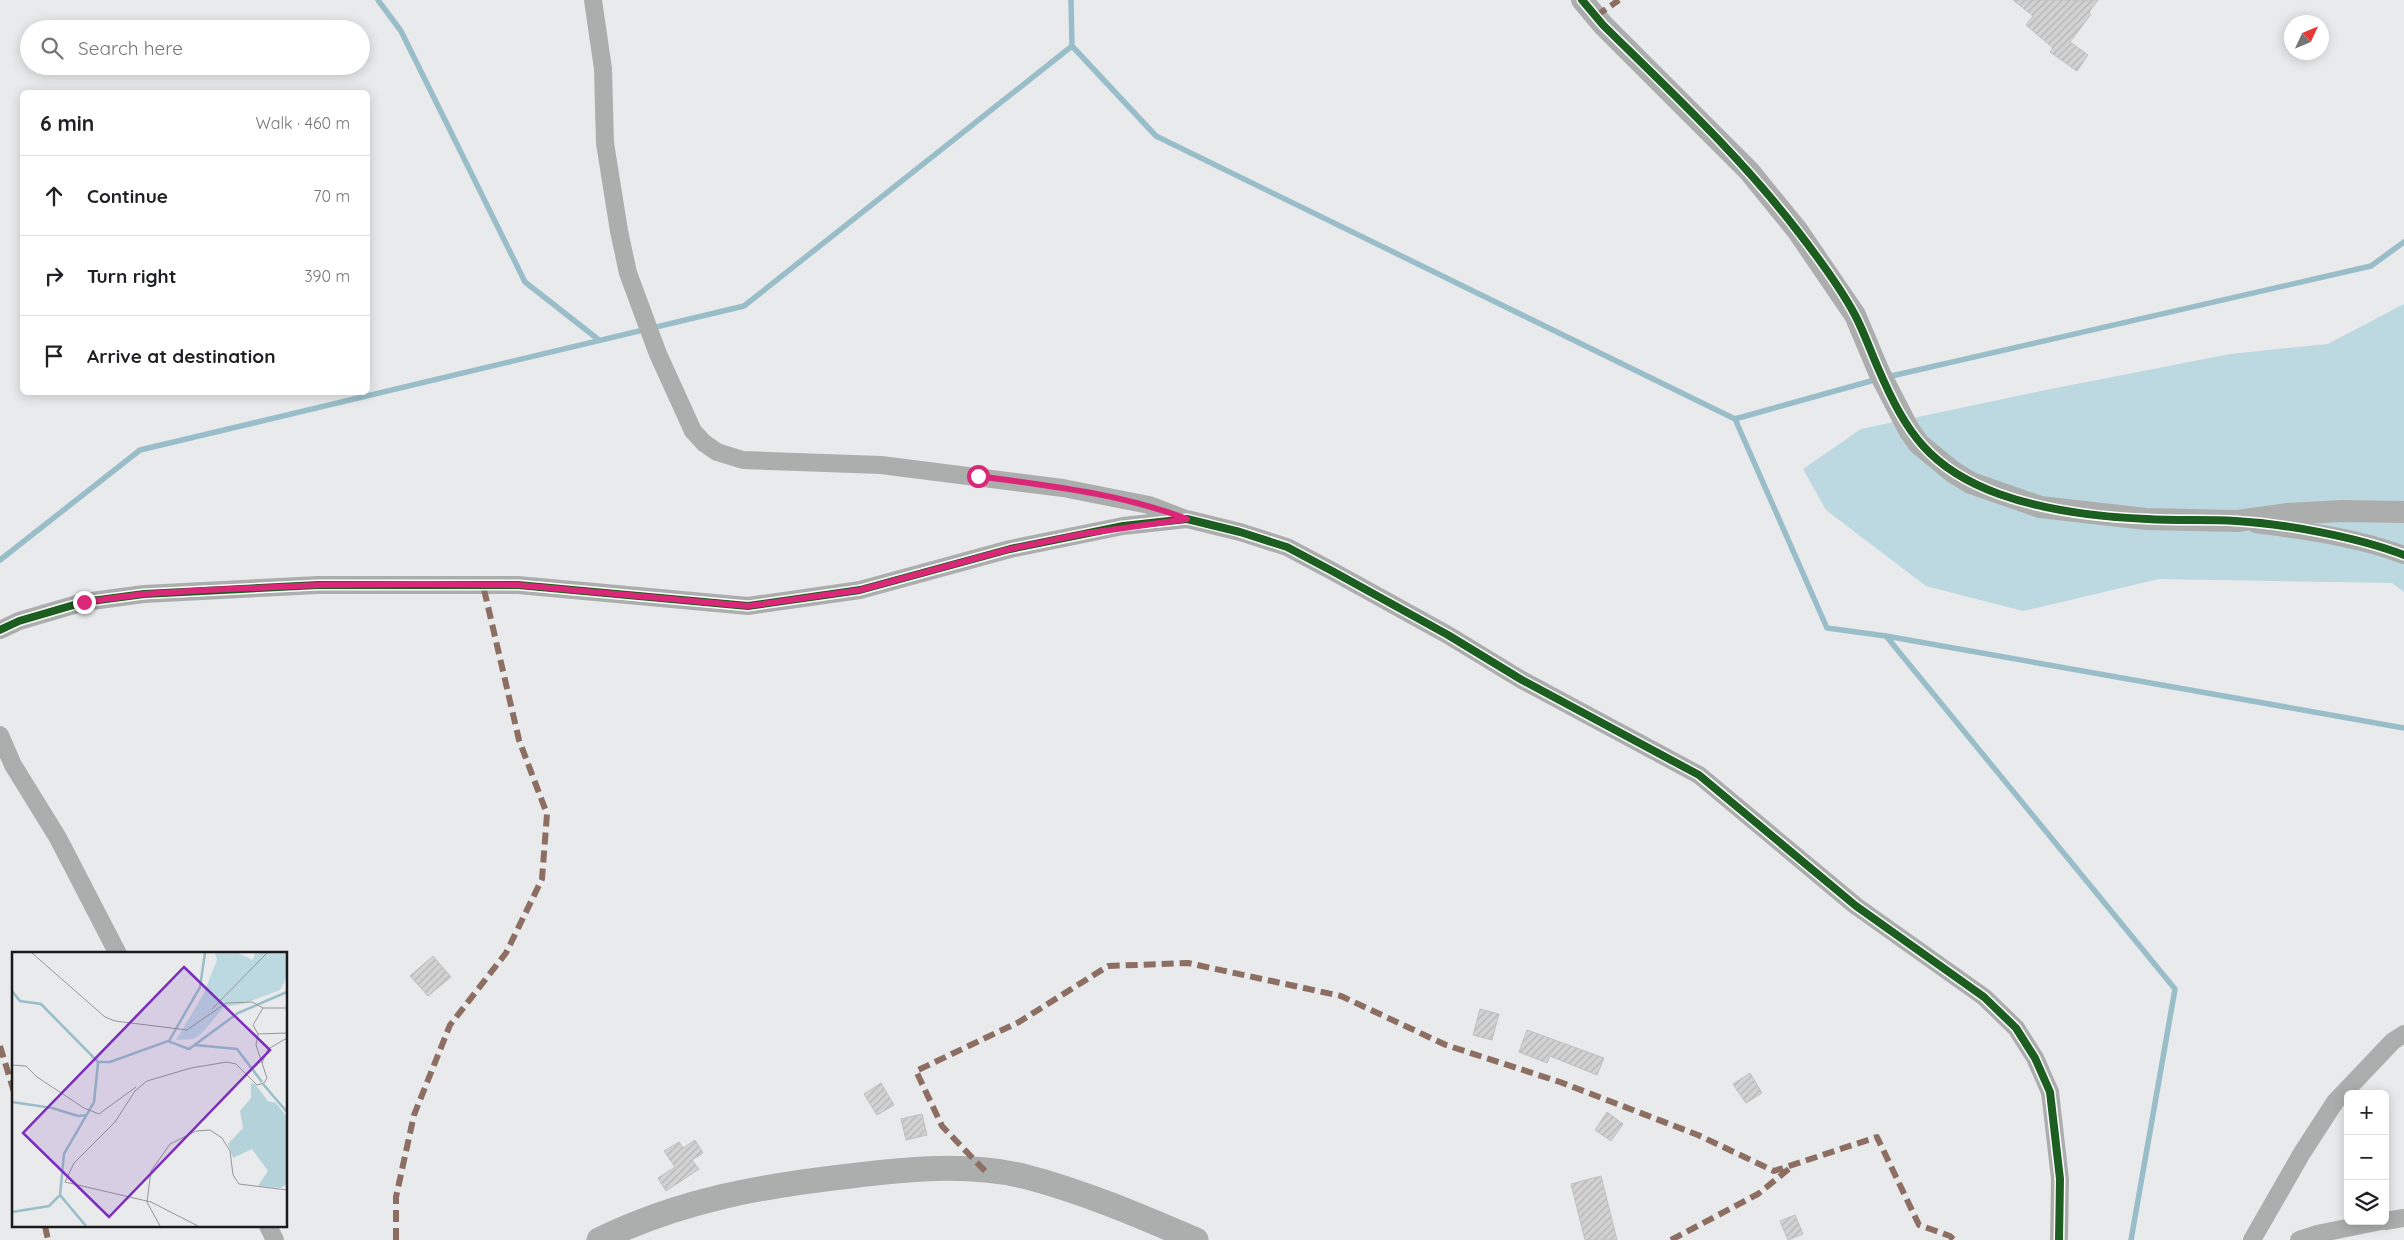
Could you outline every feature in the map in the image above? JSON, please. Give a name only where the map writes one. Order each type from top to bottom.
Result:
[{"type":"main road","points":[[599,1240],[639,1221],[703,1200],[778,1184],[918,1168],[985,1171],[1022,1176],[1085,1195],[1196,1240]]},
{"type":"street","points":[[593,0],[602,68],[605,144],[628,273],[658,354],[693,430],[704,443],[718,452],[744,460],[881,465],[1063,488],[1149,505],[1187,519],[1240,532],[1287,547],[1448,635],[1522,680],[1699,775],[1856,906],[1984,997],[2016,1028],[2035,1058],[2050,1092],[2060,1179],[2059,1240]]},
{"type":"street","points":[[1582,0],[1604,25],[1749,170],[1797,230],[1855,315],[1882,378],[1909,430],[1919,444],[1953,472],[1971,483],[2040,507],[2146,519],[2237,521],[2318,533],[2404,555]]},
{"type":"street","points":[[2237,521],[2288,514],[2342,510],[2404,512]]},
{"type":"street","points":[[0,630],[19,621],[84,602],[144,594],[318,585],[518,585],[748,606],[860,590],[1010,549],[1082,534],[1187,519]]},
{"type":"street","points":[[0,735],[13,766],[58,838],[117,952]]},
{"type":"street","points":[[2252,1240],[2302,1153],[2336,1102],[2393,1041],[2404,1034]]},
{"type":"street","points":[[2389,1220],[2404,1218]]},
{"type":"street","points":[[2299,1240],[2317,1234],[2362,1225]]},
{"type":"street","points":[[269,1228],[275,1240]]},
{"type":"shaded area","points":[[2404,304],[2404,592],[2392,583],[2159,579],[2023,611],[1926,586],[1826,510],[1803,469],[1861,429],[2230,354],[2328,344]]},
{"type":"building","points":[[2013,0],[2098,0],[2089,12],[2091,14],[2070,42],[2088,55],[2077,71],[2050,52],[2053,48],[2026,25],[2033,16]]},
{"type":"building","points":[[433,956],[451,977],[428,996],[410,976]]},
{"type":"building","points":[[1480,1009],[1499,1014],[1492,1040],[1473,1035]]},
{"type":"building","points":[[1527,1030],[1604,1058],[1597,1075],[1550,1056],[1547,1063],[1519,1052]]},
{"type":"building","points":[[1750,1073],[1762,1093],[1746,1103],[1733,1084]]},
{"type":"building","points":[[881,1083],[894,1105],[877,1115],[864,1094]]},
{"type":"building","points":[[1607,1112],[1623,1124],[1611,1141],[1595,1130]]},
{"type":"building","points":[[922,1114],[927,1135],[906,1140],[901,1119]]},
{"type":"building","points":[[695,1140],[703,1153],[692,1160],[699,1169],[666,1191],[658,1178],[675,1167],[664,1151],[679,1142],[683,1148]]},
{"type":"building","points":[[1601,1176],[1617,1240],[1585,1240],[1571,1184]]},
{"type":"building","points":[[1795,1215],[1803,1234],[1788,1240],[1780,1221]]},
{"type":"waterway","points":[[378,0],[401,31],[525,282],[599,340]]},
{"type":"waterway","points":[[1071,0],[1072,46],[1156,136],[1735,419],[1827,628],[1886,636],[2404,728]]},
{"type":"waterway","points":[[0,560],[140,450],[744,306],[1072,46]]},
{"type":"waterway","points":[[1887,377],[2371,266],[2404,242]]},
{"type":"waterway","points":[[1735,419],[1878,379]]},
{"type":"waterway","points":[[1886,636],[2175,989],[2131,1240]]},
{"type":"marked path","points":[[1596,16],[1619,0]]},
{"type":"marked path","points":[[396,1240],[396,1197],[414,1115],[450,1025],[506,953],[542,879],[547,814],[519,740],[483,585]]},
{"type":"marked path","points":[[985,1171],[942,1126],[916,1071],[1019,1022],[1108,966],[1188,963],[1341,996],[1446,1045],[1560,1082],[1698,1135],[1774,1171],[1877,1137],[1919,1225],[1950,1236],[1954,1240]]},
{"type":"marked path","points":[[0,1046],[12,1085]]},
{"type":"marked path","points":[[1671,1240],[1758,1194],[1790,1168]]},
{"type":"marked path","points":[[45,1228],[48,1240]]},
{"type":"cycle path","points":[[1582,0],[1603,25],[1728,149],[1796,229],[1849,304],[1888,391],[1910,430],[1923,446],[1955,473],[1999,494],[2054,509],[2128,518],[2225,520],[2277,525],[2343,537],[2404,555]]},
{"type":"cycle path","points":[[0,630],[19,621],[84,602],[144,594],[318,585],[518,585],[748,606],[860,590],[1010,549],[1123,526],[1187,519],[1240,532],[1287,547],[1448,635],[1522,680],[1699,775],[1856,906],[1984,997],[2016,1028],[2035,1058],[2050,1092],[2060,1179],[2059,1240]]},
{"type":"route","points":[[84,602],[144,594],[207,590],[318,585],[422,584],[518,585],[612,592],[748,606],[860,590],[1010,549],[1123,526],[1187,519],[1149,505],[1119,498],[978,476]]}]
